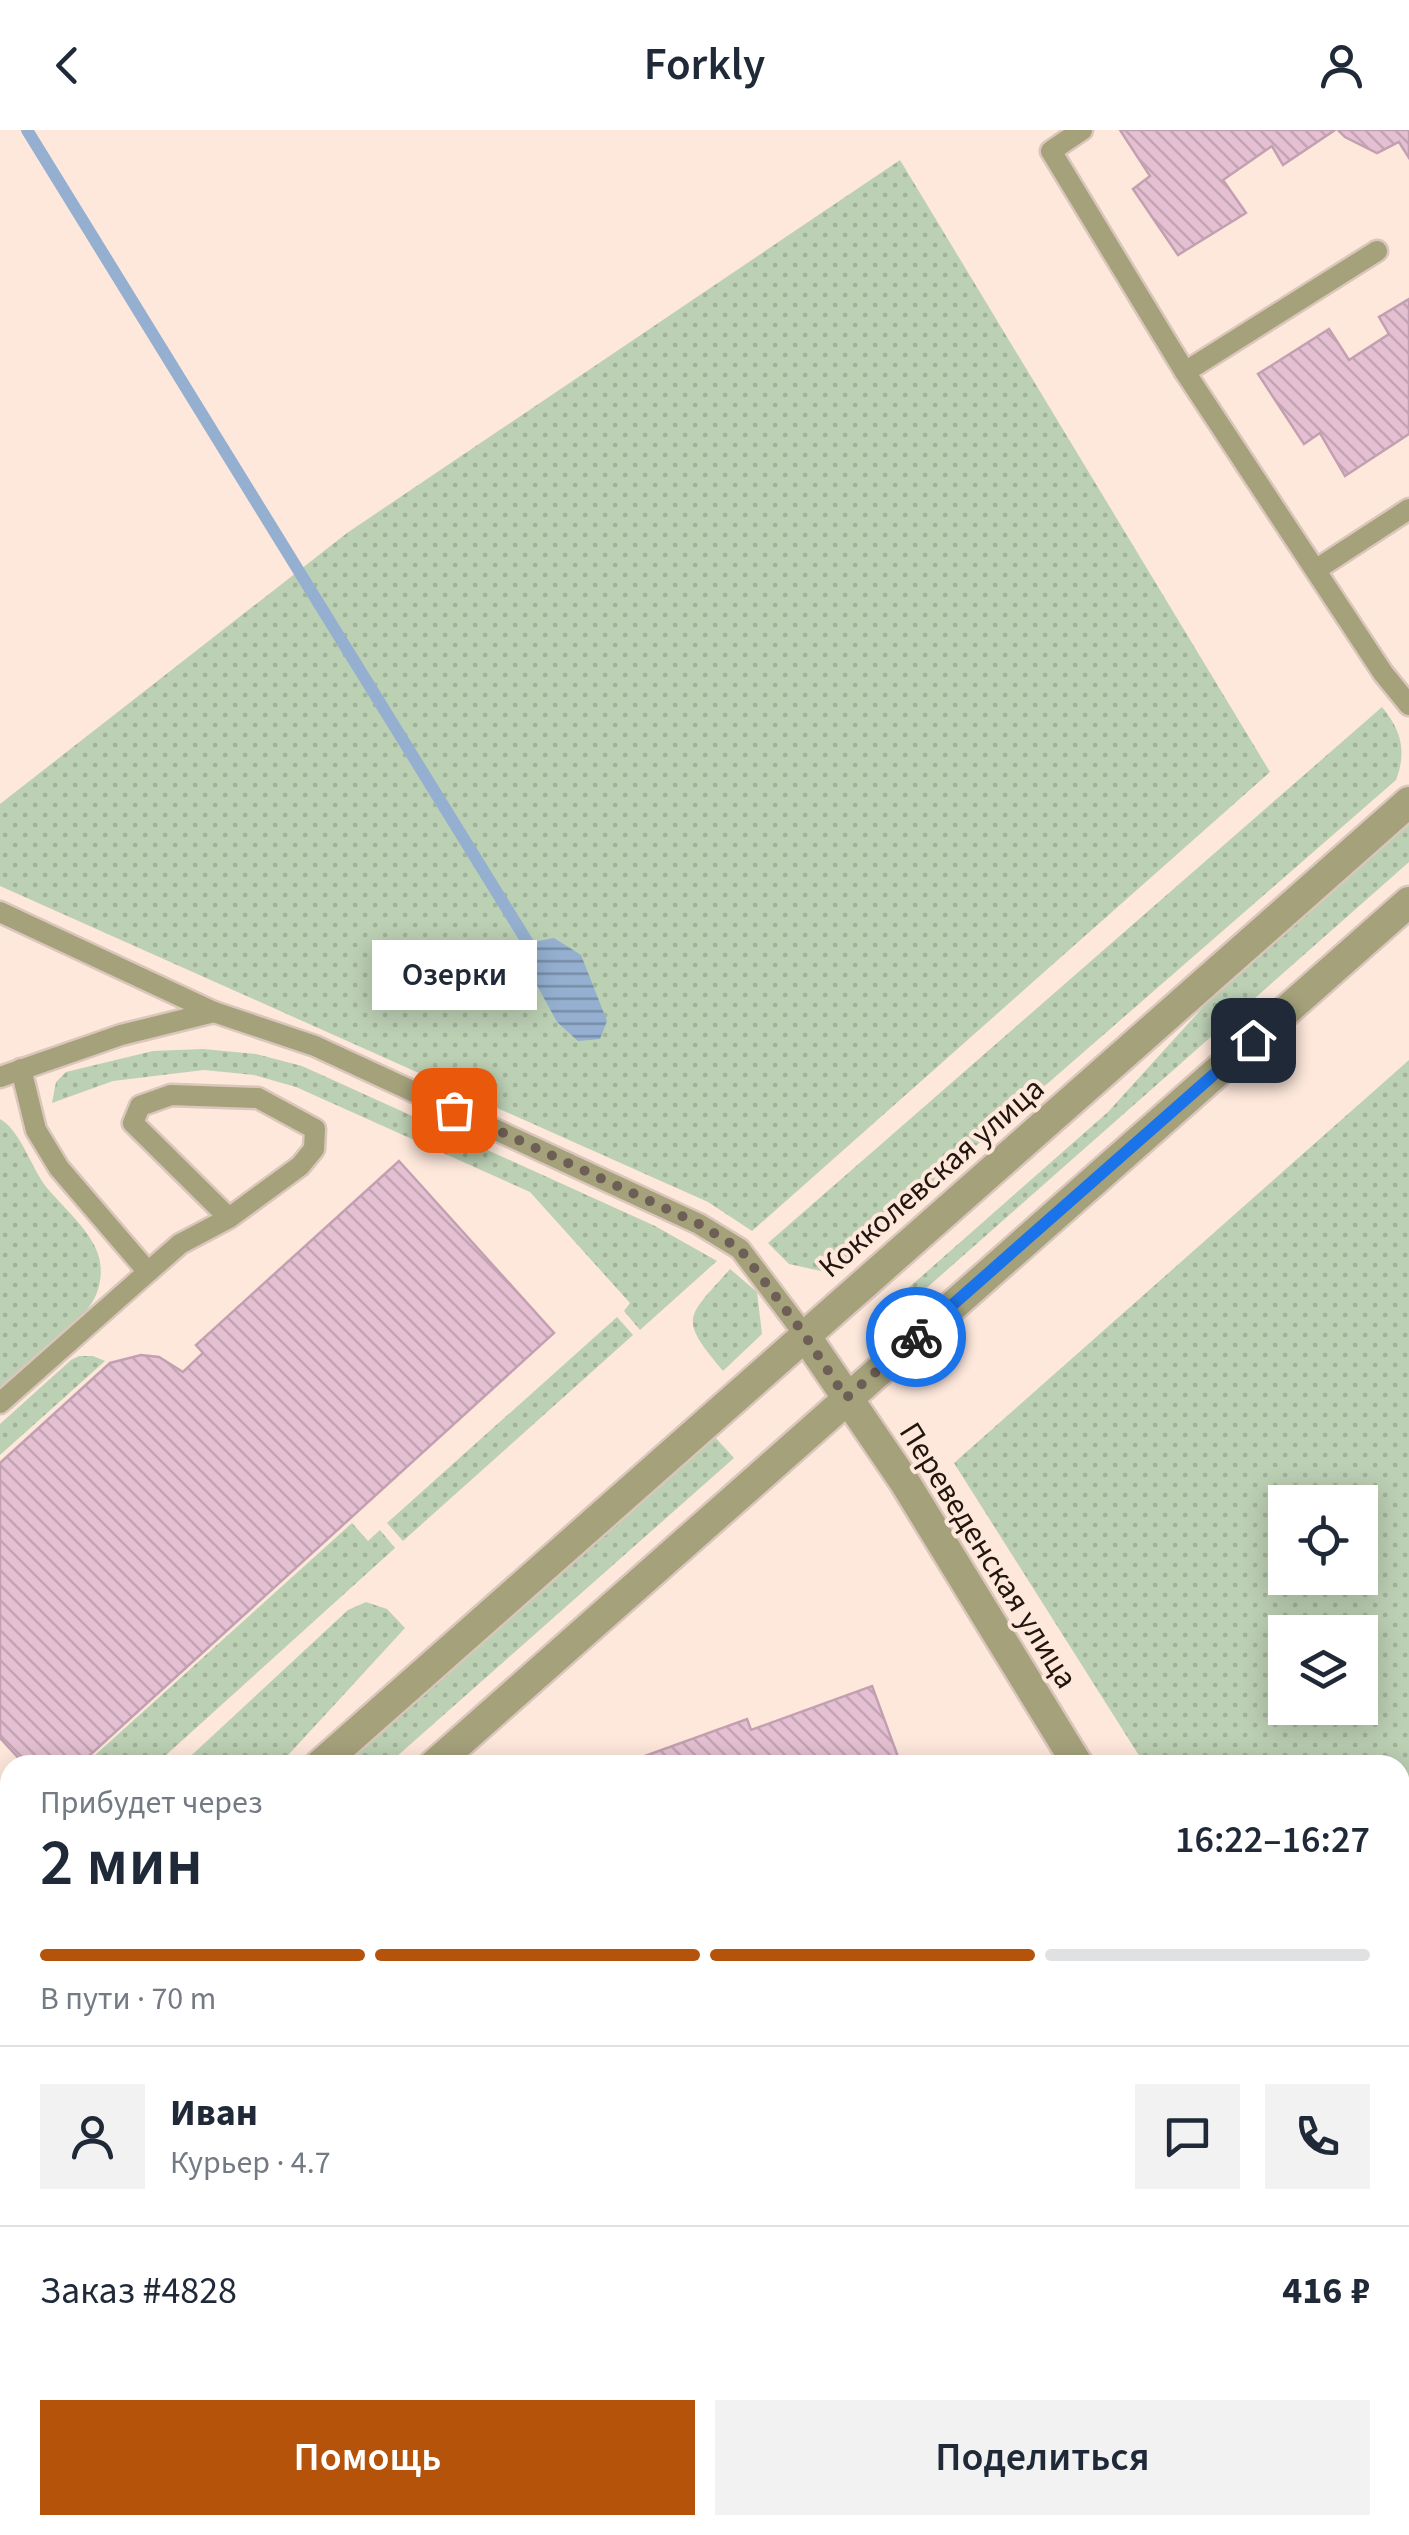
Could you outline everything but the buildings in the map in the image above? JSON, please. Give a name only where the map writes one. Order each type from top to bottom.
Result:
[{"type":"street","name":"Кокколевская улица","points":[[331,1755],[1409,802]]},
{"type":"street","points":[[445,1755],[846,1398],[1405,914]]},
{"type":"street","name":"Переведенская улица","points":[[804,1334],[904,1481],[1072,1755]]},
{"type":"lane","points":[[1082,130],[1051,150],[1185,372],[1383,673],[1409,705]]},
{"type":"lane","points":[[1185,372],[1376,251]]},
{"type":"lane","points":[[1317,569],[1409,509]]},
{"type":"lane","points":[[0,912],[214,1012],[314,1046],[699,1224],[740,1249],[804,1334]]},
{"type":"lane","points":[[0,1076],[121,1035],[214,1012]]},
{"type":"lane","points":[[21,1068],[36,1130],[59,1168],[148,1272]]},
{"type":"lane","points":[[0,1403],[180,1244],[229,1218],[300,1166],[314,1150],[315,1129],[258,1098],[172,1095],[140,1106],[133,1123],[229,1218]]},
{"type":"green space","points":[[900,160],[1270,772],[752,1231],[708,1202],[0,886],[0,804],[347,533]]},
{"type":"green space","points":[[1382,707],[1400,741],[1396,780],[830,1273],[789,1264],[768,1243]]},
{"type":"green space","points":[[1409,823],[1409,862],[879,1330],[873,1329],[872,1320],[1108,1112],[1224,984]]},
{"type":"green space","points":[[203,1049],[256,1054],[302,1066],[655,1226],[717,1261],[640,1330],[624,1311],[630,1303],[530,1192],[296,1087],[254,1075],[204,1070],[113,1081],[52,1103],[56,1082],[66,1072],[153,1051]]},
{"type":"green space","points":[[1409,1060],[1409,1755],[1139,1755],[954,1463]]},
{"type":"green space","points":[[0,1119],[14,1132],[47,1188],[89,1236],[101,1271],[88,1309],[0,1389]]},
{"type":"green space","points":[[730,1269],[757,1292],[762,1334],[723,1371],[699,1339],[693,1318],[704,1298]]},
{"type":"green space","points":[[617,1317],[633,1335],[403,1541],[387,1523]]},
{"type":"green space","points":[[79,1356],[105,1361],[0,1455],[0,1424]]},
{"type":"green space","points":[[713,1435],[734,1458],[398,1755],[352,1755]]},
{"type":"green space","points":[[352,1523],[368,1541],[380,1530],[395,1548],[166,1755],[95,1755]]},
{"type":"green space","points":[[366,1602],[387,1609],[405,1628],[288,1755],[192,1755],[348,1610]]},
{"type":"water","points":[[554,938],[581,955],[607,1021],[600,1039],[578,1041],[557,1022],[521,956],[528,943]]},
{"type":"waterway","points":[[27,130],[528,943]]},
{"type":"way so far","points":[[454,1110],[699,1224],[740,1249],[846,1398],[916,1337]]},
{"type":"place","name":"Озерки","points":[[454,1110]]},
{"type":"route","points":[[916,1337],[1253,1040]]}]
